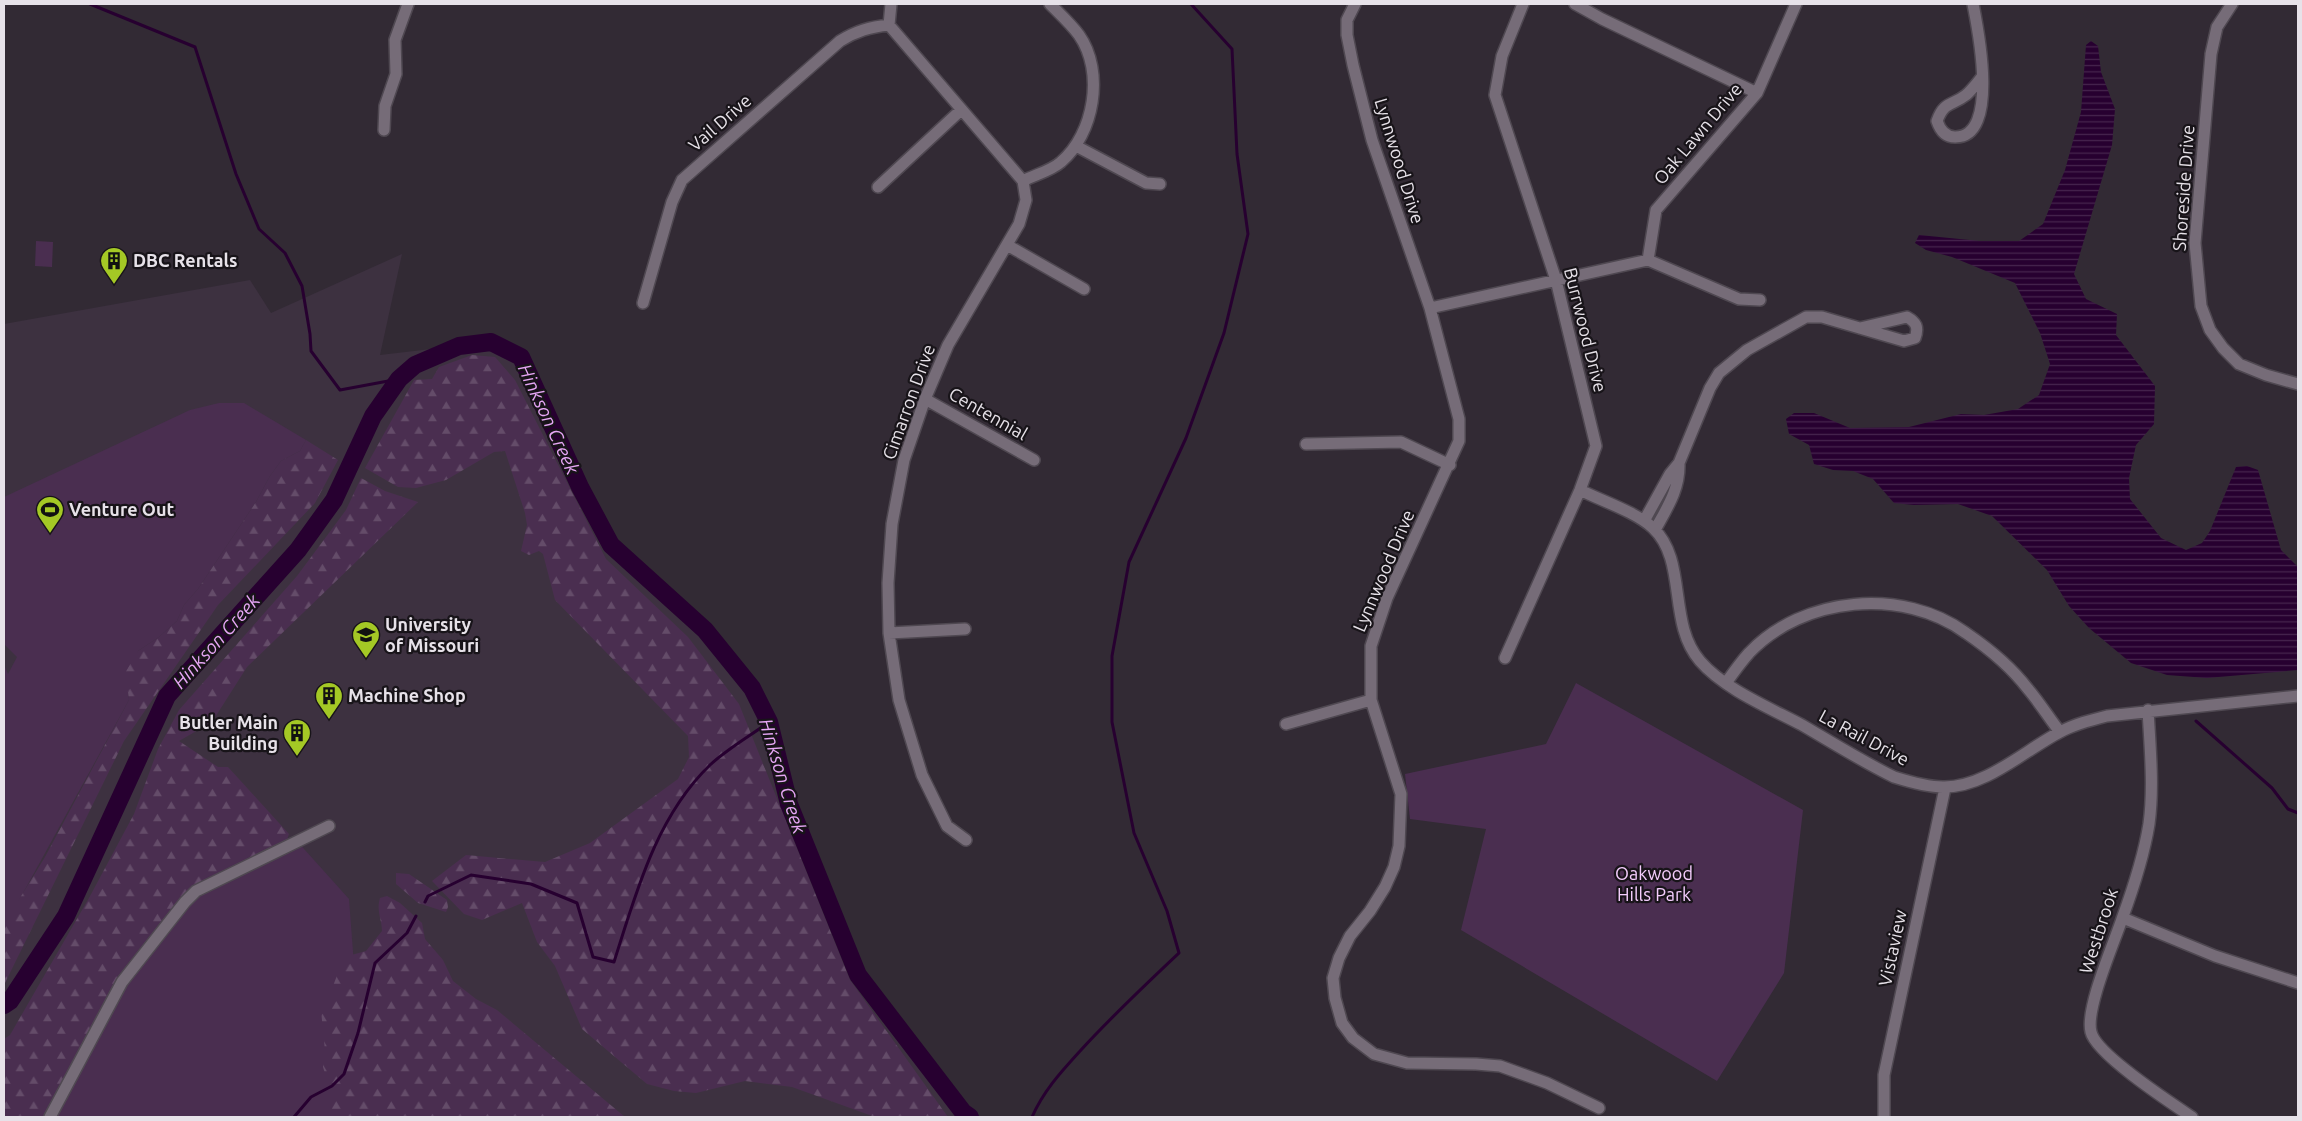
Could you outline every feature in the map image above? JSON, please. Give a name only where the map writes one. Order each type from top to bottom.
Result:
[{"type":"street","points":[[384,130],[385,106],[396,74],[395,40],[408,4]]},
{"type":"street","points":[[891,4],[889,25],[1023,181],[1059,164],[1076,146],[1089,113],[1095,82],[1090,58],[1080,36],[1050,4]]},
{"type":"street","name":"Lynnwood Drive","points":[[1355,4],[1347,20],[1346,35],[1353,65],[1372,140],[1430,308],[1459,419],[1459,441],[1450,465],[1387,598],[1371,646],[1371,700],[1401,794],[1399,846],[1394,867],[1385,887],[1370,911],[1350,936],[1337,965],[1333,978],[1342,1023],[1353,1038],[1367,1049],[1390,1060],[1407,1063],[1500,1066],[1547,1083],[1599,1108]]},
{"type":"street","name":"Burrwood Drive","points":[[1505,658],[1580,490],[1596,446],[1556,280],[1495,95],[1502,56],[1524,4]]},
{"type":"street","points":[[1575,4],[1602,19],[1757,93]]},
{"type":"street","name":"Oak Lawn Drive","points":[[1648,260],[1656,210],[1757,93],[1796,4]]},
{"type":"street","points":[[1973,4],[1981,42],[1983,99],[1974,129],[1967,135],[1958,138],[1948,136],[1939,128],[1936,121],[1940,112],[1946,105],[1966,96],[1982,77]]},
{"type":"street","name":"Shoreside Drive","points":[[2232,4],[2217,27],[2211,54],[2195,243],[2201,306],[2210,330],[2222,348],[2239,364],[2266,375],[2298,384]]},
{"type":"street","name":"Vail Drive","points":[[643,304],[672,202],[682,180],[840,41],[854,32],[889,25]]},
{"type":"street","points":[[878,187],[961,110]]},
{"type":"street","points":[[1076,146],[1146,183],[1160,184]]},
{"type":"street","name":"Cimarron Drive","points":[[966,840],[947,826],[922,775],[900,700],[889,633],[888,583],[892,524],[904,460],[925,399],[948,345],[1019,224],[1026,200],[1023,181]]},
{"type":"street","points":[[1007,245],[1084,289]]},
{"type":"street","points":[[1430,308],[1648,260],[1739,299],[1760,300]]},
{"type":"street","points":[[1644,521],[1670,474],[1679,463],[1710,388],[1719,373],[1747,350],[1806,317],[1822,317],[1860,328]]},
{"type":"street","name":"Centennial","points":[[925,399],[1034,460]]},
{"type":"street","points":[[1306,444],[1401,442],[1450,465]]},
{"type":"street","points":[[1655,530],[1674,494],[1679,475],[1679,463]]},
{"type":"street","name":"La Rail Drive","points":[[1580,490],[1644,521],[1655,530],[1671,558],[1680,622],[1686,639],[1700,661],[1726,683],[1881,771],[1918,784],[1945,788],[1986,777],[2060,732],[2077,724],[2108,716],[2148,710],[2298,696]]},
{"type":"street","points":[[1726,683],[1750,652],[1777,631],[1799,618],[1824,609],[1850,604],[1894,605],[1944,620],[1966,632],[2028,688],[2060,732]]},
{"type":"street","points":[[889,633],[965,629]]},
{"type":"street","points":[[1286,724],[1371,700]]},
{"type":"street","name":"Westbrook","points":[[2148,710],[2151,790],[2149,824],[2123,918],[2093,1006],[2091,1032],[2103,1049],[2124,1068],[2192,1117]]},
{"type":"street","name":"Vistaview","points":[[1884,1117],[1884,1075],[1945,788]]},
{"type":"street","points":[[50,1117],[122,982],[196,891],[329,826]]},
{"type":"street","points":[[2123,918],[2215,956],[2298,983]]},
{"type":"shaded area","points":[[2091,41],[2098,46],[2101,72],[2115,109],[2112,145],[2074,274],[2086,299],[2117,314],[2116,335],[2155,386],[2154,424],[2136,445],[2129,478],[2130,499],[2161,538],[2186,550],[2202,543],[2210,531],[2236,467],[2247,466],[2258,470],[2281,550],[2298,567],[2298,670],[2207,678],[2167,675],[2131,663],[2089,628],[2069,606],[2047,570],[1992,516],[1958,504],[1914,505],[1894,503],[1873,479],[1853,471],[1833,470],[1814,464],[1809,445],[1789,434],[1786,419],[1794,413],[1814,413],[1850,428],[1909,427],[1961,414],[1984,415],[2018,409],[2039,395],[2050,364],[2040,333],[2015,283],[1952,257],[1926,250],[1915,243],[1919,235],[1980,241],[2019,241],[2043,224],[2065,170],[2081,112],[2086,45]]},
{"type":"shaded area","name":"University of Missouri","points":[[402,254],[380,355],[491,342],[521,357],[580,487],[611,545],[705,630],[752,688],[769,722],[789,804],[858,975],[963,1112],[970,1117],[4,1117],[4,324],[250,280],[271,313]]},
{"type":"green space","points":[[36,241],[53,242],[52,267],[35,266]]},
{"type":"green space","points":[[472,355],[495,357],[515,380],[606,559],[688,637],[739,704],[850,980],[948,1117],[875,1117],[792,1087],[745,1081],[696,1093],[674,1091],[647,1084],[582,1029],[555,966],[537,942],[522,903],[482,920],[464,914],[432,881],[466,855],[545,862],[590,843],[678,779],[689,757],[688,736],[555,600],[543,554],[539,551],[529,555],[521,551],[527,525],[525,513],[505,451],[494,452],[446,480],[416,488],[398,487],[365,468],[414,380],[432,379],[439,367]]},
{"type":"green space","points":[[219,403],[244,403],[306,440],[300,451],[281,461],[270,476],[256,502],[198,589],[184,605],[177,621],[159,637],[138,651],[128,692],[129,700],[11,915],[4,924],[4,665],[8,674],[17,657],[4,644],[4,497],[190,410]]},
{"type":"green space","points":[[306,440],[338,460],[315,503],[218,605],[124,741],[4,985],[4,924],[45,857],[129,700],[128,692],[123,689],[122,678],[138,651],[159,637],[177,621],[184,605],[198,589],[256,502],[270,476],[281,461],[300,451]]},
{"type":"green space","points":[[361,478],[385,491],[418,502],[247,667],[212,722],[179,741],[218,767],[228,767],[289,834],[285,845],[189,892],[135,961],[47,1117],[4,1117],[4,1039],[10,1035],[89,898],[134,814],[158,749],[179,710],[297,576],[346,510]]},
{"type":"green space","name":"Oakwood Hills Park","points":[[1576,683],[1803,810],[1784,973],[1717,1081],[1461,930],[1486,829],[1410,819],[1405,774],[1546,744]]},
{"type":"green space","points":[[233,827],[296,840],[349,899],[356,991],[359,1117],[4,1117],[4,1105]]},
{"type":"green space","points":[[396,873],[409,874],[447,900],[448,907],[446,912],[418,903],[396,884]]},
{"type":"green space","points":[[387,896],[400,903],[422,923],[425,939],[443,960],[453,981],[476,999],[497,1010],[625,1117],[326,1117],[336,1083],[328,1083],[323,1067],[325,1051],[321,1010],[330,994],[344,957],[366,951],[382,931],[379,903],[380,898]]},
{"type":"waterway","points":[[90,4],[195,47],[236,174],[259,229],[285,253],[302,286],[311,351],[340,390],[399,379]]},
{"type":"waterway","points":[[1032,1117],[1048,1090],[1067,1066],[1093,1037],[1179,953],[1167,911],[1134,833],[1112,722],[1112,656],[1129,562],[1186,438],[1224,333],[1248,234],[1237,154],[1232,49],[1191,4]]},
{"type":"waterway","name":"Hinkson Creek","points":[[4,1005],[10,1001],[66,916],[167,696],[298,550],[334,500],[373,416],[399,379],[415,365],[459,346],[491,342],[521,357],[580,487],[611,545],[705,630],[752,688],[769,722],[789,804],[858,975],[963,1112],[970,1117]]},
{"type":"waterway","points":[[2196,721],[2272,788],[2288,809],[2298,813]]},
{"type":"waterway","points":[[425,902],[428,896],[471,875],[531,884],[577,903],[593,957],[614,962],[650,857],[675,808],[710,765],[769,722]]},
{"type":"waterway","points":[[294,1117],[311,1097],[332,1086],[344,1074],[358,1033],[375,963],[407,933],[416,916]]},
{"type":"place","name":"DBC Rentals","points":[[114,285]]},
{"type":"place","name":"Venture Out","points":[[50,534]]},
{"type":"place","name":"University of Missouri","points":[[366,659]]},
{"type":"place","name":"Machine Shop","points":[[329,720]]},
{"type":"place","name":"Butler Main Building","points":[[297,757]]}]
